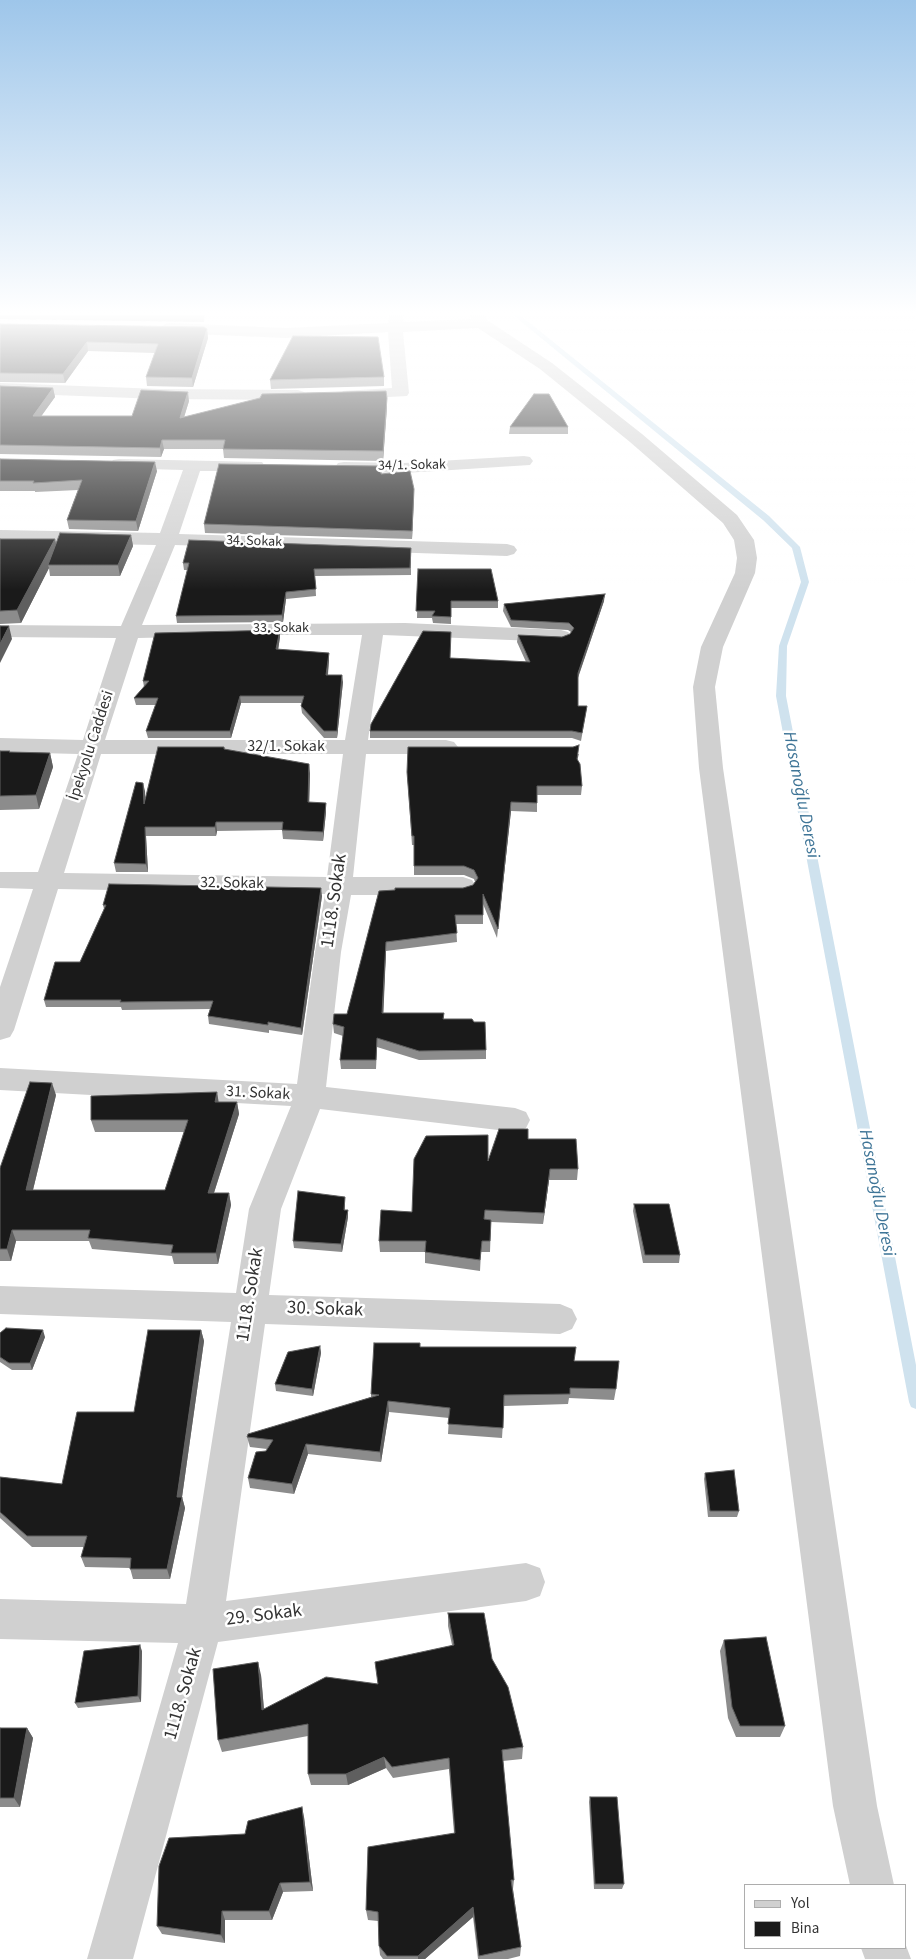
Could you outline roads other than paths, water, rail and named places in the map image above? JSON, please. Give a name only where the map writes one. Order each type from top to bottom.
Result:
[{"type":"street","points":[[597,406],[730,519],[744,540],[748,558],[745,573],[712,647],[704,687],[710,759],[855,1806],[872,1884]]},
{"type":"street","name":"34/1. Sokak","points":[[328,466],[404,468],[524,462]]},
{"type":"street","points":[[106,464],[270,466]]},
{"type":"street","name":"İpekyolu Caddesi","points":[[0,1030],[129,632],[168,539],[193,466]]},
{"type":"street","name":"34. Sokak","points":[[0,536],[168,539],[507,550]]},
{"type":"street","name":"33. Sokak","points":[[0,631],[129,632],[373,629],[561,636]]},
{"type":"street","name":"1118. Sokak","points":[[110,1959],[203,1624],[265,1209],[310,1096],[328,952],[339,886],[355,748],[373,629]]},
{"type":"street","name":"32/1. Sokak","points":[[0,744],[91,747],[464,748]]},
{"type":"street","name":"32. Sokak","points":[[0,880],[339,886],[463,886]]},
{"type":"street","name":"31. Sokak","points":[[0,1079],[310,1096],[515,1120]]},
{"type":"street","name":"30. Sokak","points":[[0,1300],[560,1319]]},
{"type":"street","name":"29. Sokak","points":[[0,1619],[203,1624],[526,1582]]},
{"type":"waterway","name":"Hasanoğlu Deresi","points":[[629,406],[766,518],[796,547],[805,582],[783,646],[781,696],[916,1402]]}]
